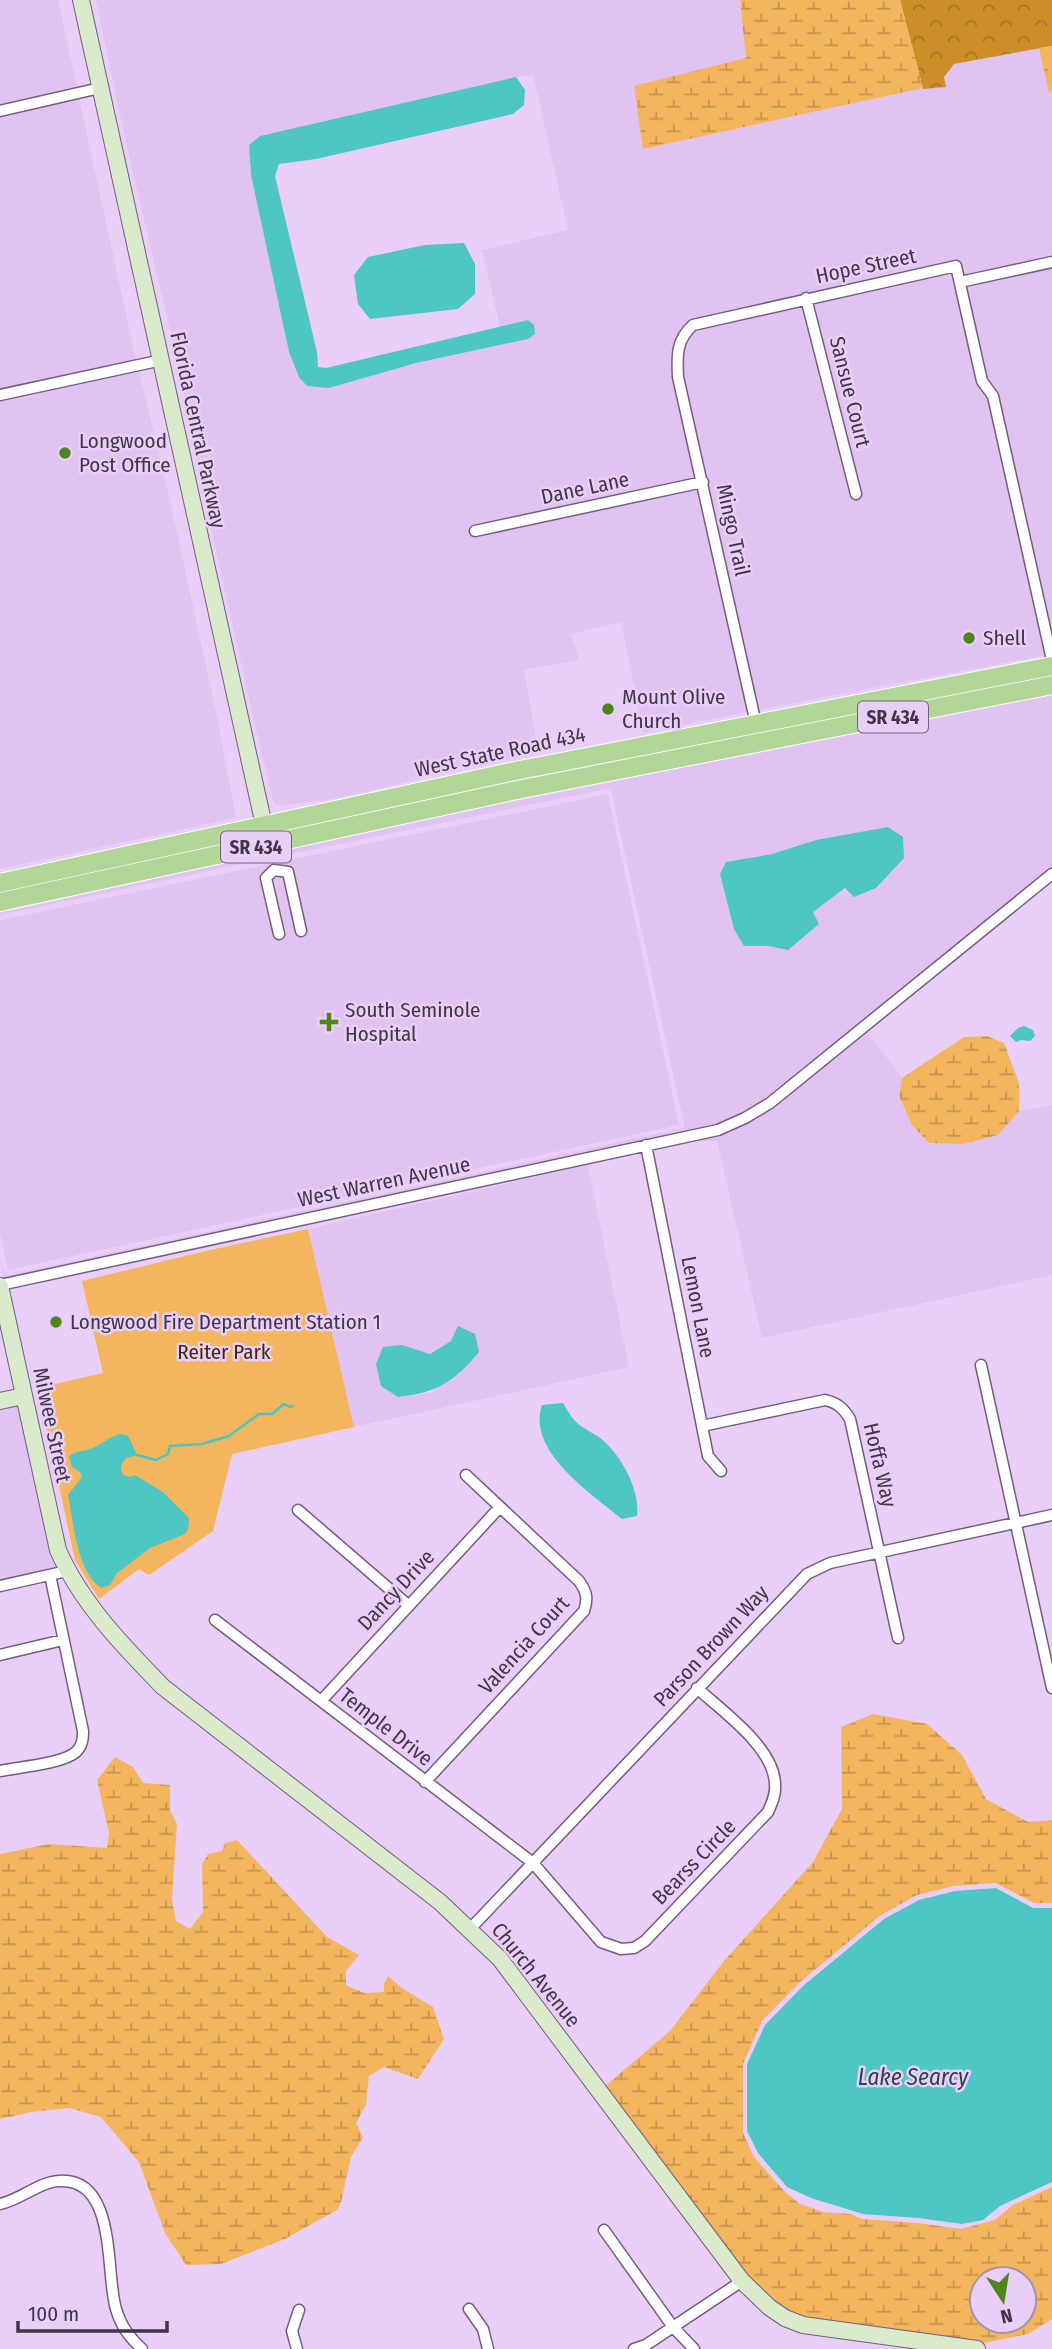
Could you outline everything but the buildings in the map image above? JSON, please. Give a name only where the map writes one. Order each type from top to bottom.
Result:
[{"type":"main road","name":"West State Road 434","points":[[0,883],[510,772],[1052,666]]},
{"type":"main road","name":"West State Road 434","points":[[0,902],[512,791],[1052,685]]},
{"type":"main road","points":[[761,742],[790,718]]},
{"type":"main road","points":[[733,748],[750,734],[756,724]]},
{"type":"street","name":"Florida Central Parkway","points":[[81,0],[274,870]]},
{"type":"street","points":[[0,111],[100,88]]},
{"type":"street","points":[[1052,262],[960,282],[982,381],[993,396],[1052,660]]},
{"type":"street","name":"Hope Street","points":[[680,344],[683,334],[693,325],[807,298],[956,266],[960,282]]},
{"type":"street","name":"Sansue Court","points":[[807,298],[856,494]]},
{"type":"street","name":"Mingo Trail","points":[[680,344],[677,356],[678,377],[756,724]]},
{"type":"street","points":[[0,396],[162,360]]},
{"type":"street","name":"Dane Lane","points":[[475,531],[703,482]]},
{"type":"street","name":"Florida Central Parkway","points":[[274,870],[288,872],[301,930]]},
{"type":"street","name":"Florida Central Parkway","points":[[274,870],[266,878],[279,934]]},
{"type":"street","name":"West Warren Avenue","points":[[0,1285],[718,1130],[770,1103],[1052,874]]},
{"type":"street","name":"Lemon Lane","points":[[646,1145],[708,1456],[722,1471]]},
{"type":"street","name":"Milwee Street","points":[[0,1285],[51,1522],[67,1571]]},
{"type":"street","points":[[981,1366],[1052,1688]]},
{"type":"street","points":[[0,1401],[24,1396]]},
{"type":"street","name":"Hoffa Way","points":[[702,1426],[825,1400],[835,1402],[850,1419],[879,1552]]},
{"type":"street","name":"Valencia Court","points":[[425,1782],[584,1611],[587,1600],[585,1589],[579,1581],[466,1475]]},
{"type":"street","name":"Dancy Drive","points":[[321,1701],[500,1507]]},
{"type":"street","points":[[298,1510],[408,1605]]},
{"type":"street","name":"Parson Brown Way","points":[[470,1929],[807,1574],[830,1563],[1052,1515]]},
{"type":"street","points":[[879,1552],[898,1638]]},
{"type":"street","points":[[0,1586],[67,1571]]},
{"type":"street","name":"Church Avenue","points":[[67,1571],[129,1653],[163,1687],[440,1902],[500,1959],[742,2281],[769,2307],[785,2318],[803,2325],[977,2349]]},
{"type":"street","points":[[0,1771],[66,1757],[79,1748],[83,1741],[50,1574]]},
{"type":"street","name":"Temple Drive","points":[[215,1620],[533,1863]]},
{"type":"street","points":[[0,1655],[63,1640]]},
{"type":"street","name":"Bearss Circle","points":[[533,1863],[601,1942],[608,1947],[634,1948],[645,1941],[768,1812],[776,1786],[768,1759],[761,1748],[697,1688]]},
{"type":"street","points":[[0,2204],[56,2181],[74,2181],[86,2188],[102,2216],[110,2247],[115,2306],[128,2336],[142,2349]]},
{"type":"street","points":[[604,2231],[673,2327],[694,2349]]},
{"type":"street","points":[[634,2349],[646,2345],[742,2281]]},
{"type":"street","points":[[469,2309],[483,2329],[488,2349]]},
{"type":"street","points":[[297,2349],[292,2331],[299,2310]]},
{"type":"shaded area","points":[[0,0],[58,0],[77,87],[0,105]]},
{"type":"shaded area","points":[[96,0],[740,0],[746,58],[643,149],[923,88],[946,87],[944,77],[954,64],[1039,48],[1049,92],[1052,90],[1052,256],[963,275],[960,265],[954,261],[692,320],[678,332],[672,356],[673,379],[696,478],[469,527],[472,538],[699,489],[748,712],[643,733],[621,622],[571,634],[579,660],[524,670],[539,754],[468,767],[339,798],[281,806],[274,804],[254,721],[180,373]],"holes":[[[533,75],[568,230],[482,250],[500,327],[528,320],[528,339],[416,363],[329,388],[289,352],[251,175],[249,145],[260,136]]]},
{"type":"shaded area","points":[[79,98],[136,360],[0,390],[0,118]]},
{"type":"shaded area","points":[[1052,268],[1052,637],[986,379],[966,287]]},
{"type":"shaded area","points":[[952,273],[975,380],[988,399],[1046,655],[758,710],[683,377],[682,357],[687,338],[696,331],[803,305],[853,501],[862,498],[813,303]]},
{"type":"shaded area","points":[[139,371],[217,716],[236,818],[0,869],[0,401]]},
{"type":"shaded area","points":[[1052,693],[1052,867],[767,1098],[743,1113],[716,1124],[3,1278],[0,1255],[4,1272],[9,1275],[683,1128],[611,790],[276,857],[275,852],[543,793]],"holes":[[[888,827],[846,888],[812,912],[788,950],[768,946],[744,946],[751,857],[772,854],[816,840]]]},
{"type":"shaded area","name":"South Seminole Hospital","points":[[608,794],[679,1125],[8,1270],[0,1234],[0,920]]},
{"type":"shaded area","points":[[265,854],[266,859],[0,915],[0,913]]},
{"type":"shaded area","points":[[867,1031],[902,1078],[899,1096],[912,1125],[963,1144],[998,1135],[1019,1111],[1052,1105],[1052,1275],[762,1338],[717,1141],[694,1141],[720,1135],[769,1111]]},
{"type":"shaded area","points":[[588,1165],[629,1367],[354,1427],[308,1229]],"holes":[[[451,1341],[462,1373],[430,1393],[398,1397],[402,1345],[430,1354]]]},
{"type":"shaded area","points":[[20,1403],[56,1567],[0,1580],[0,1407]]},
{"type":"green space","points":[[740,0],[900,0],[923,88],[643,149],[634,86],[746,58]]},
{"type":"green space","points":[[900,0],[1052,0],[1052,46],[954,64],[944,77],[946,87],[923,89]]},
{"type":"green space","points":[[1052,46],[1052,90],[1049,93],[1039,48]]},
{"type":"green space","points":[[987,1036],[1004,1043],[1019,1083],[1019,1111],[998,1135],[963,1144],[929,1143],[912,1125],[899,1096],[902,1078],[964,1037]]},
{"type":"green space","name":"Reiter Park","points":[[308,1229],[354,1427],[232,1454],[213,1531],[149,1575],[139,1569],[99,1599],[75,1560],[38,1388],[103,1373],[82,1281]]},
{"type":"green space","points":[[873,1714],[927,1724],[962,1755],[986,1799],[1028,1822],[1052,1820],[1052,1903],[1034,1903],[996,1883],[954,1886],[917,1895],[881,1915],[800,1982],[762,2021],[743,2064],[743,2133],[754,2157],[784,2191],[800,2204],[823,2212],[850,2214],[863,2219],[961,2229],[995,2220],[1013,2205],[1052,2187],[1052,2319],[1038,2328],[1038,2265],[968,2265],[968,2335],[1023,2335],[979,2344],[826,2324],[787,2313],[755,2288],[604,2087],[670,2031],[724,1961],[813,1862],[842,1809],[841,1727]]},
{"type":"green space","points":[[115,1757],[133,1767],[143,1783],[170,1785],[170,1810],[177,1824],[172,1899],[176,1921],[190,1929],[203,1912],[202,1864],[208,1854],[222,1851],[225,1843],[237,1840],[327,1937],[359,1955],[346,1971],[346,1985],[364,1993],[384,1992],[388,1976],[403,1989],[433,2007],[444,2039],[418,2079],[384,2067],[369,2076],[366,2105],[356,2123],[363,2137],[351,2157],[337,2210],[285,2239],[221,2264],[186,2265],[165,2233],[139,2162],[101,2117],[69,2108],[0,2119],[0,1854],[49,1844],[107,1848],[109,1833],[97,1780]]},
{"type":"water","points":[[516,77],[525,90],[524,105],[513,114],[316,159],[279,164],[275,176],[317,352],[318,367],[326,368],[528,320],[534,325],[535,334],[528,339],[416,363],[329,388],[307,386],[299,377],[289,352],[251,175],[249,145],[260,136]]},
{"type":"water","points":[[464,243],[475,264],[475,294],[458,309],[370,319],[358,304],[354,275],[368,257],[425,245]]},
{"type":"water","points":[[888,827],[903,837],[904,858],[876,888],[854,897],[845,888],[813,912],[819,924],[788,950],[768,946],[744,946],[734,929],[720,874],[726,862],[772,854],[816,840]]},
{"type":"water","points":[[1024,1026],[1033,1030],[1035,1036],[1030,1041],[1016,1042],[1010,1036]]},
{"type":"water","points":[[458,1326],[475,1334],[479,1352],[452,1379],[434,1389],[398,1397],[381,1386],[376,1364],[383,1347],[402,1345],[430,1354],[451,1341]]},
{"type":"water","points":[[563,1403],[575,1421],[602,1440],[619,1458],[633,1487],[637,1516],[622,1519],[579,1484],[552,1455],[540,1422],[542,1405]]},
{"type":"water","points":[[122,1434],[128,1436],[137,1455],[126,1458],[123,1462],[123,1475],[135,1475],[163,1492],[189,1518],[188,1529],[185,1534],[150,1548],[117,1573],[110,1585],[101,1588],[86,1570],[77,1545],[68,1495],[82,1477],[80,1472],[72,1467],[69,1457]]},
{"type":"water","name":"Lake Searcy","points":[[996,1888],[1033,1908],[1052,1908],[1052,2182],[1000,2206],[983,2220],[962,2224],[863,2214],[811,2198],[787,2187],[758,2153],[747,2131],[747,2064],[765,2025],[803,1986],[884,1919],[919,1900],[955,1891]]},
{"type":"waterway","points":[[137,1455],[156,1460],[168,1454],[170,1446],[202,1444],[229,1436],[259,1414],[272,1414],[284,1404],[293,1406]]},
{"type":"place","name":"Longwood Post Office","points":[[65,453]]},
{"type":"place","name":"Shell","points":[[969,638]]},
{"type":"place","name":"Mount Olive Church","points":[[608,709]]},
{"type":"place","name":"South Seminole Hospital","points":[[329,1022]]},
{"type":"place","name":"Longwood Fire Department Station 1","points":[[56,1322]]}]
